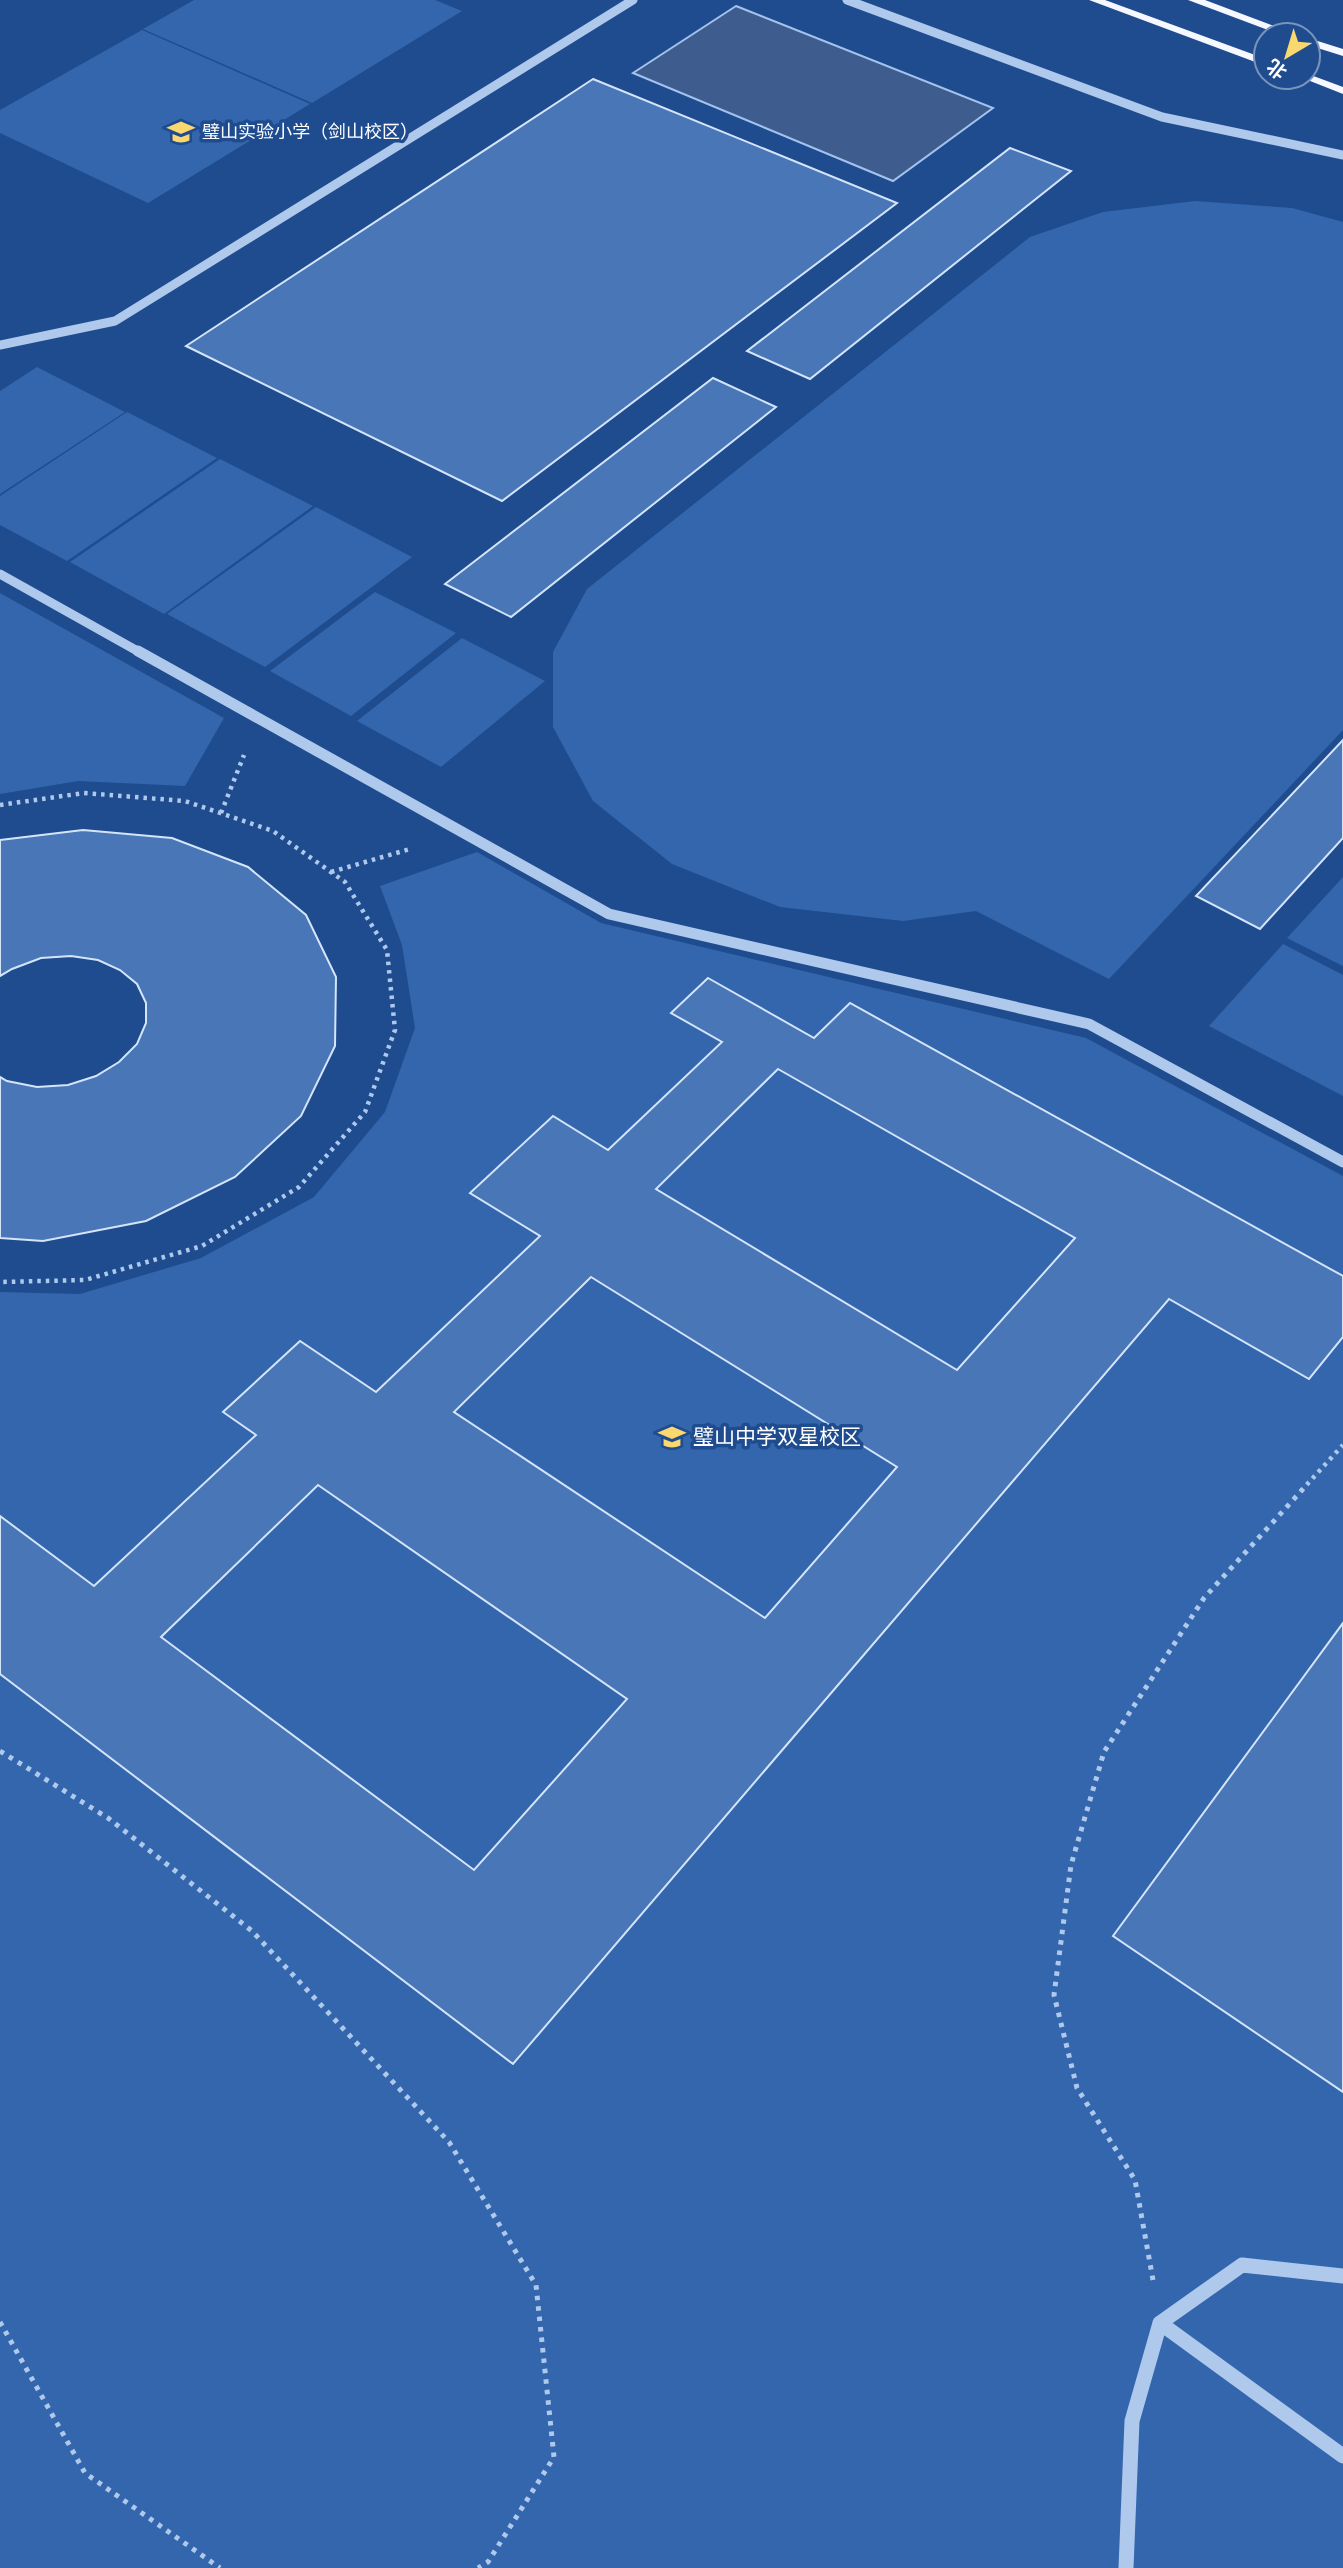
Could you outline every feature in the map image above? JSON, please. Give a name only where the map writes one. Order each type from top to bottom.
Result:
[{"type":"main road","points":[[1095,0],[1252,57]]},
{"type":"main road","points":[[1194,0],[1253,21]]},
{"type":"main road","points":[[1322,46],[1343,53]]},
{"type":"main road","points":[[1322,83],[1343,91]]},
{"type":"street","points":[[0,345],[115,321],[633,0]]},
{"type":"street","points":[[847,0],[1162,117],[1343,155]]},
{"type":"street","points":[[0,574],[609,914],[1089,1024],[1343,1162]]},
{"type":"street","points":[[1126,2568],[1132,2421],[1160,2323],[1242,2265],[1343,2276]]},
{"type":"street","points":[[1160,2323],[1343,2456]]},
{"type":"path","points":[[221,813],[259,718]]},
{"type":"path","points":[[0,805],[84,793],[185,800],[273,831],[345,882],[387,950],[396,1030],[365,1112],[299,1187],[202,1246],[85,1280],[0,1282]]},
{"type":"path","points":[[330,872],[465,833]]},
{"type":"path","points":[[1160,2323],[1135,2179],[1077,2088],[1054,1995],[1071,1864],[1104,1752],[1205,1598],[1343,1445]]},
{"type":"path","points":[[0,1751],[108,1818],[252,1931],[449,2142],[536,2285],[554,2458],[488,2562],[478,2568]]},
{"type":"path","points":[[0,2322],[85,2473],[220,2568]]},
{"type":"shaded area","points":[[194,0],[435,0],[462,11],[312,103],[143,29]]},
{"type":"shaded area","points":[[736,6],[993,108],[893,181],[633,73]]},
{"type":"shaded area","points":[[142,30],[310,104],[148,203],[0,133],[0,110]]},
{"type":"shaded area","points":[[1195,201],[1292,208],[1343,222],[1343,730],[1109,979],[976,911],[903,921],[780,907],[672,864],[593,801],[553,727],[553,652],[587,589],[1030,237],[1103,212]]},
{"type":"shaded area","points":[[37,367],[125,412],[0,494],[0,391]]},
{"type":"shaded area","points":[[127,412],[217,458],[67,561],[0,525],[0,496]]},
{"type":"shaded area","points":[[220,459],[313,506],[164,614],[70,562]]},
{"type":"shaded area","points":[[316,507],[412,557],[265,667],[167,614]]},
{"type":"shaded area","points":[[375,592],[456,633],[351,716],[270,671]]},
{"type":"shaded area","points":[[0,593],[224,718],[185,786],[78,781],[0,794]]},
{"type":"shaded area","points":[[462,638],[545,681],[441,767],[357,721]]},
{"type":"shaded area","name":"璧山中学双星校区","points":[[477,852],[601,923],[1086,1038],[1343,1176],[1343,2568],[0,2568],[0,1292],[80,1294],[201,1258],[314,1197],[385,1112],[415,1028],[402,945],[380,886]]},
{"type":"shaded area","points":[[1343,877],[1343,966],[1287,938]]},
{"type":"shaded area","points":[[1283,944],[1343,975],[1343,1096],[1209,1026]]},
{"type":"building","points":[[593,79],[897,203],[502,501],[186,346]]},
{"type":"building","points":[[1010,148],[1071,171],[810,379],[747,351]]},
{"type":"building","points":[[713,378],[776,407],[511,617],[445,584]]},
{"type":"building","points":[[1343,740],[1343,838],[1260,929],[1196,896]]},
{"type":"building","points":[[83,830],[172,838],[248,867],[306,915],[336,977],[335,1046],[301,1116],[235,1177],[146,1221],[43,1241],[0,1238],[0,1077],[37,1087],[68,1085],[96,1076],[119,1062],[137,1044],[146,1023],[146,1003],[137,984],[120,970],[98,960],[71,956],[41,958],[0,976],[0,840]]},
{"type":"building","points":[[708,978],[814,1038],[850,1003],[1343,1276],[1343,1337],[1309,1379],[1169,1299],[513,2064],[0,1674],[0,1516],[94,1586],[256,1435],[223,1412],[300,1341],[376,1392],[540,1236],[470,1193],[553,1116],[608,1150],[722,1042],[671,1013]],"holes":[[[778,1069],[1075,1238],[957,1370],[656,1189]],[[591,1277],[897,1467],[765,1618],[454,1412]],[[318,1485],[627,1699],[474,1870],[161,1637]]]},
{"type":"building","points":[[1343,1623],[1343,2092],[1113,1936]]},
{"type":"place","name":"璧山实验小学（剑山校区）","points":[[181,132]]},
{"type":"place","name":"璧山中学双星校区","points":[[672,1437]]}]
